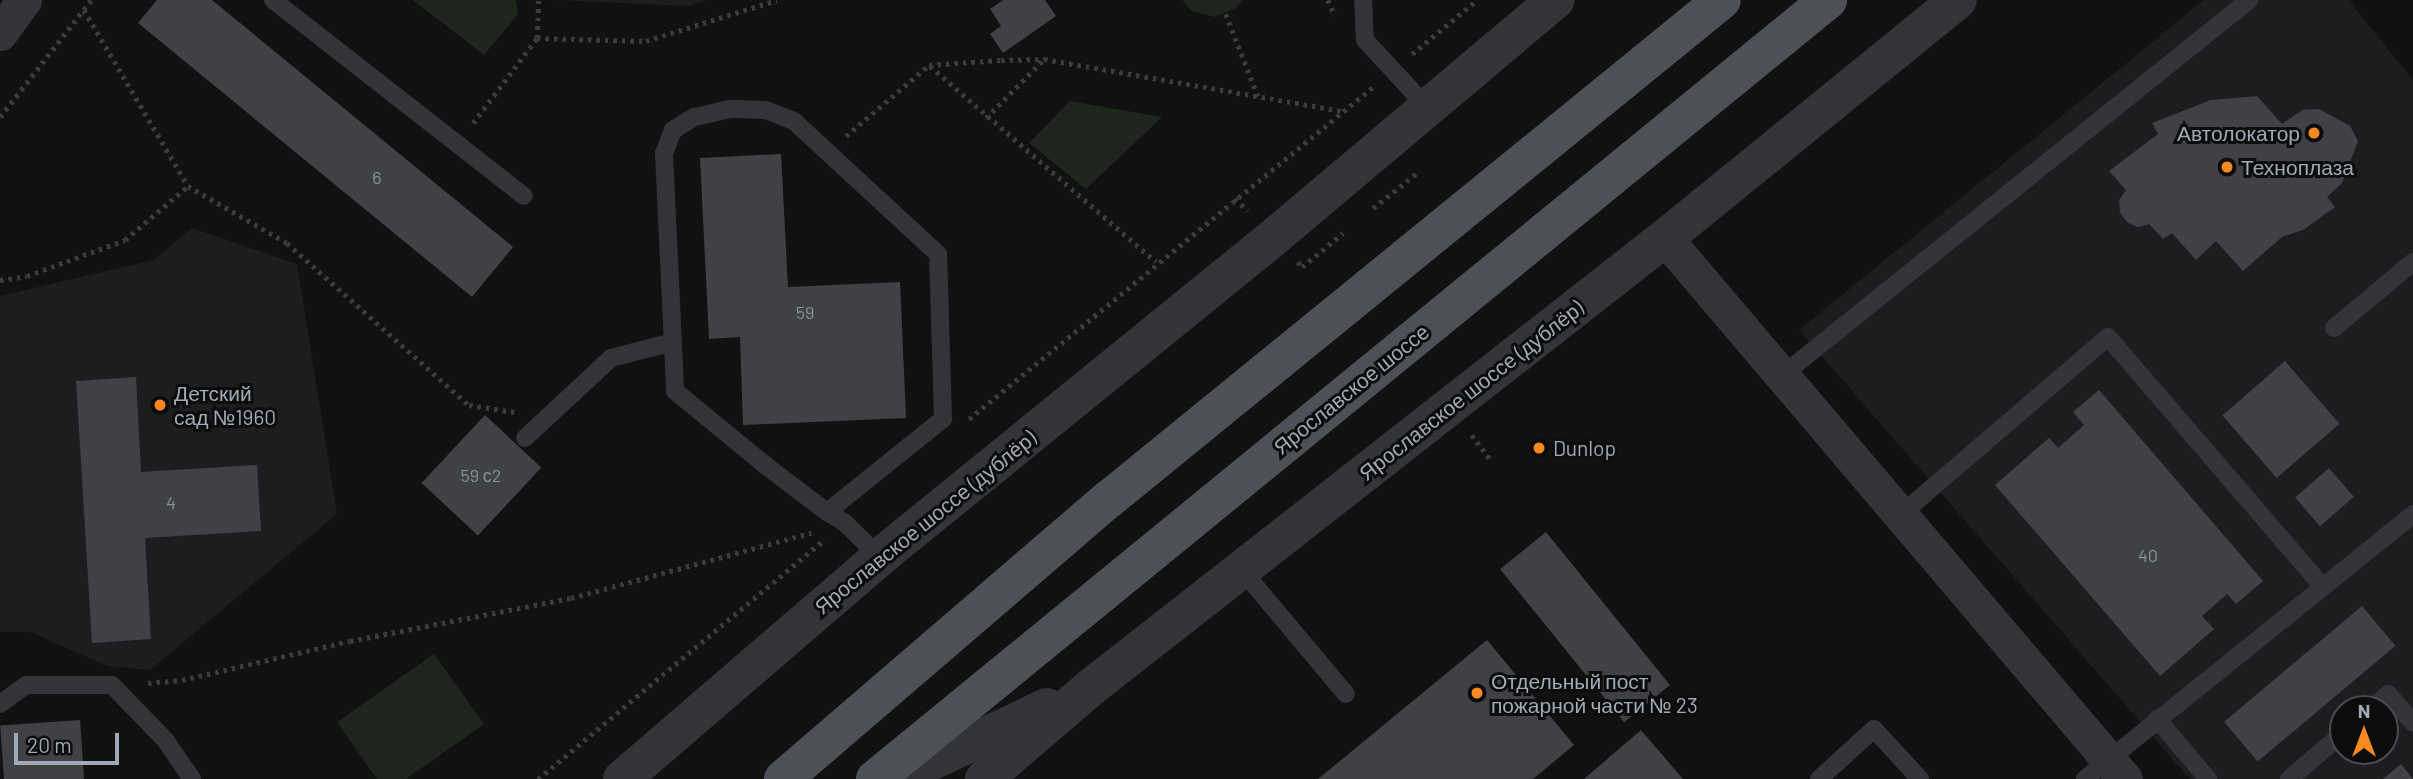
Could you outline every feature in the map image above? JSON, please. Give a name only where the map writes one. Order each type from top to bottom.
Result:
[{"type":"main road","points":[[783,779],[1109,499],[1722,0]]},
{"type":"main road","name":"Ярославское шоссе","points":[[875,779],[1828,0]]},
{"type":"street","points":[[0,33],[24,0]]},
{"type":"street","name":"Ярославское шоссе (дублёр)","points":[[622,779],[880,557],[1555,0]]},
{"type":"street","name":"Ярославское шоссе (дублёр)","points":[[984,779],[1090,688],[1665,239],[1958,0]]},
{"type":"street","points":[[1665,239],[1899,516],[2106,772]]},
{"type":"street","points":[[894,779],[1090,688]]},
{"type":"lane","points":[[273,0],[524,195]]},
{"type":"lane","points":[[1363,0],[1365,40],[1427,107]]},
{"type":"lane","points":[[1780,377],[2249,0]]},
{"type":"lane","points":[[827,512],[943,419],[938,254],[794,121],[765,110],[730,108],[694,117],[673,130],[664,154],[675,391],[827,512],[845,523],[880,557]]},
{"type":"lane","points":[[2334,328],[2413,262]]},
{"type":"lane","points":[[1899,516],[2108,337],[2323,586]]},
{"type":"lane","points":[[525,438],[611,358],[673,342]]},
{"type":"lane","points":[[2106,772],[2157,719],[2413,514]]},
{"type":"lane","points":[[1241,569],[1346,694]]},
{"type":"lane","points":[[0,704],[26,685],[112,685],[166,741],[192,779]]},
{"type":"lane","points":[[2399,707],[2413,723]]},
{"type":"lane","points":[[2157,719],[2208,779]]},
{"type":"lane","points":[[1819,779],[1874,729],[1920,779]]},
{"type":"lane","points":[[2289,779],[2329,745]]},
{"type":"path","points":[[0,117],[91,0]]},
{"type":"path","points":[[458,144],[537,38],[538,0]]},
{"type":"path","points":[[537,38],[646,41],[777,0]]},
{"type":"path","points":[[1393,70],[1477,0]]},
{"type":"path","points":[[84,10],[188,186],[287,243],[470,405],[548,417]]},
{"type":"path","points":[[1226,14],[1258,96]]},
{"type":"path","points":[[986,118],[1044,59]]},
{"type":"path","points":[[828,152],[929,65],[1044,59],[1343,111]]},
{"type":"path","points":[[929,65],[986,118],[1156,262]]},
{"type":"path","points":[[1373,208],[1417,173]]},
{"type":"path","points":[[0,280],[27,275],[125,240],[188,186]]},
{"type":"path","points":[[1302,267],[1343,233]]},
{"type":"path","points":[[112,685],[183,680],[350,641],[571,598],[845,523]]},
{"type":"shaded area","points":[[413,0],[516,0],[518,14],[484,55]]},
{"type":"shaded area","points":[[556,0],[707,0],[688,6]]},
{"type":"shaded area","points":[[1182,0],[1242,0],[1236,8],[1215,17],[1192,11]]},
{"type":"shaded area","points":[[2204,0],[2348,0],[2413,80],[2413,779],[2190,779],[1799,330]]},
{"type":"shaded area","points":[[1070,101],[1162,117],[1086,189],[1029,143]]},
{"type":"shaded area","name":"Детский сад №1960","points":[[192,228],[297,264],[337,514],[150,670],[107,666],[31,632],[0,632],[0,296],[154,260]]},
{"type":"shaded area","points":[[434,654],[484,724],[406,779],[377,779],[337,722]]},
{"type":"building","points":[[157,0],[212,0],[513,247],[472,297],[138,23]]},
{"type":"building","points":[[1003,0],[1045,0],[1056,16],[1003,53],[990,34],[1001,26],[990,9]]},
{"type":"building","points":[[2257,96],[2282,124],[2302,110],[2319,109],[2350,126],[2358,141],[2342,183],[2327,197],[2335,207],[2303,230],[2282,237],[2243,271],[2216,241],[2196,260],[2172,233],[2163,239],[2149,224],[2138,227],[2128,223],[2120,213],[2119,200],[2126,190],[2109,171],[2158,134],[2152,123],[2211,100]]},
{"type":"building","points":[[781,154],[788,287],[900,282],[906,418],[743,425],[740,337],[709,339],[700,158]]},
{"type":"building","points":[[2285,361],[2339,424],[2277,478],[2222,415]]},
{"type":"building","points":[[136,377],[141,472],[257,465],[261,531],[145,538],[151,639],[92,643],[76,381]]},
{"type":"building","points":[[2099,390],[2263,581],[2236,604],[2227,594],[2202,616],[2214,629],[2160,676],[1995,485],[2049,438],[2058,448],[2084,425],[2073,412]]},
{"type":"building","points":[[485,415],[541,468],[478,536],[422,483]]},
{"type":"building","points":[[2329,468],[2354,497],[2320,526],[2295,498]]},
{"type":"building","points":[[1546,532],[1670,685],[1624,722],[1500,569]]},
{"type":"building","points":[[2362,606],[2395,646],[2337,695],[2329,695],[2329,702],[2258,762],[2224,722]]},
{"type":"building","name":"Отдельный пост пожарной части № 23","points":[[1487,640],[1574,745],[1533,779],[1318,779]]},
{"type":"building","points":[[80,720],[84,779],[4,779],[0,726]]},
{"type":"building","points":[[1641,730],[1683,779],[1584,779]]},
{"type":"building","points":[[2401,764],[2413,779],[2383,779]]},
{"type":"place","name":"Автолокатор","points":[[2314,133]]},
{"type":"place","name":"Техноплаза","points":[[2227,167]]},
{"type":"place","name":"Детский сад №1960","points":[[160,405]]},
{"type":"place","name":"Dunlop","points":[[1539,448]]},
{"type":"place","name":"Отдельный пост пожарной части № 23","points":[[1477,693]]}]
